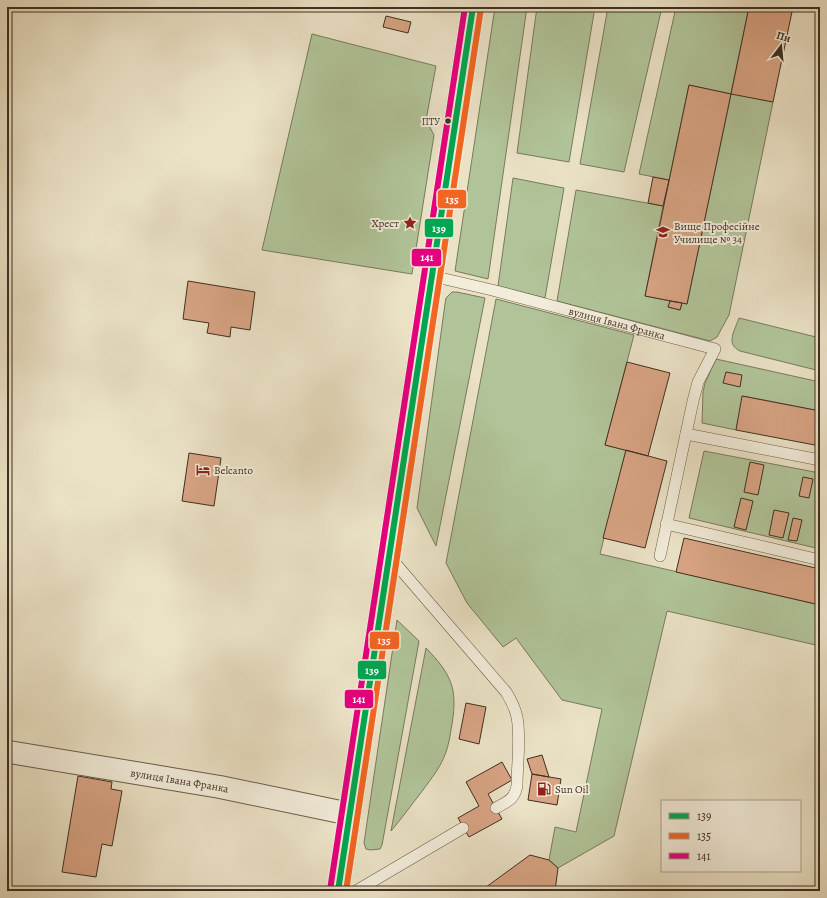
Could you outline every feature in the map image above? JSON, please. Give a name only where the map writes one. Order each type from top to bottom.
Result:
[{"type":"main road","points":[[338,891],[473,7]]},
{"type":"street","name":"вулиця Івана Франка","points":[[9,752],[220,787],[350,814]]},
{"type":"lane","name":"вулиця Івана Франка","points":[[432,276],[499,292],[715,349],[698,382],[660,556]]},
{"type":"lane","points":[[686,434],[820,460]]},
{"type":"lane","points":[[666,524],[820,560]]},
{"type":"lane","points":[[389,556],[506,692],[513,705],[517,717],[518,732],[517,786],[512,799],[496,808]]},
{"type":"lane","points":[[356,891],[463,828]]},
{"type":"green space","points":[[495,7],[527,7],[488,279],[455,271]]},
{"type":"green space","points":[[537,7],[595,7],[569,162],[517,153]]},
{"type":"green space","points":[[608,7],[662,7],[624,172],[580,164]]},
{"type":"green space","points":[[676,7],[749,7],[731,93],[773,102],[729,315],[717,337],[710,341],[557,301],[576,190],[663,206],[645,296],[670,301],[668,307],[680,310],[682,303],[687,304],[731,94],[689,85],[669,180],[639,174]]},
{"type":"green space","points":[[312,34],[436,66],[426,120],[434,135],[412,274],[262,250]]},
{"type":"green space","points":[[513,178],[564,188],[545,298],[498,286]]},
{"type":"green space","points":[[452,292],[485,298],[436,546],[417,508],[445,304],[446,298]]},
{"type":"green space","points":[[496,299],[634,335],[605,445],[626,450],[600,554],[820,605],[820,646],[667,611],[614,836],[558,868],[549,860],[555,827],[576,832],[602,709],[562,700],[516,638],[503,647],[467,603],[446,563]]},
{"type":"green space","points":[[739,318],[820,338],[820,371],[740,351],[735,348],[732,341],[732,336]]},
{"type":"green space","points":[[716,359],[820,382],[820,411],[743,396],[736,430],[702,423],[703,392],[705,383]]},
{"type":"green space","points":[[704,451],[820,473],[820,549],[689,518]]},
{"type":"green space","points":[[397,620],[419,641],[382,845],[380,849],[370,850],[366,849],[364,843]]},
{"type":"green space","points":[[426,648],[435,657],[451,682],[454,711],[449,740],[446,753],[437,770],[391,831]]},
{"type":"building","points":[[749,7],[793,7],[773,102],[731,94]]},
{"type":"building","points":[[386,16],[411,22],[408,33],[383,27]]},
{"type":"building","points":[[689,85],[731,94],[687,304],[645,296]]},
{"type":"building","points":[[653,177],[669,180],[663,206],[648,203]]},
{"type":"building","points":[[188,281],[255,292],[250,330],[231,327],[230,337],[207,333],[209,323],[183,319]]},
{"type":"building","points":[[670,301],[682,303],[680,310],[668,307]]},
{"type":"building","points":[[627,362],[670,373],[648,456],[605,445]]},
{"type":"building","points":[[726,372],[742,375],[740,387],[723,383]]},
{"type":"building","points":[[742,396],[820,411],[820,446],[736,430]]},
{"type":"building","points":[[626,450],[667,461],[645,548],[603,538]]},
{"type":"building","name":"Belcanto","points":[[189,453],[221,458],[214,506],[182,501]]},
{"type":"building","points":[[750,462],[764,465],[758,495],[744,492]]},
{"type":"building","points":[[803,477],[813,479],[809,498],[799,496]]},
{"type":"building","points":[[741,498],[753,501],[746,530],[734,527]]},
{"type":"building","points":[[774,510],[789,513],[783,538],[769,535]]},
{"type":"building","points":[[793,518],[802,520],[797,541],[788,540]]},
{"type":"building","points":[[684,538],[820,569],[820,605],[676,572]]},
{"type":"building","points":[[466,703],[486,707],[479,744],[459,739]]},
{"type":"building","points":[[542,755],[549,777],[532,774],[527,759]]},
{"type":"building","points":[[502,762],[512,780],[488,794],[502,819],[469,837],[458,818],[479,806],[466,782]]},
{"type":"building","name":"Sun Oil","points":[[532,774],[561,779],[557,805],[528,800]]},
{"type":"building","points":[[78,776],[112,782],[111,789],[122,791],[112,846],[102,844],[96,877],[62,872]]},
{"type":"building","points":[[530,855],[549,860],[558,868],[555,891],[532,891],[530,887],[520,891],[482,890]]},
{"type":"transit line","name":"141","points":[[330,890],[465,7]]},
{"type":"transit line","name":"139","points":[[338,891],[473,7]]},
{"type":"transit line","name":"135","points":[[346,891],[481,8]]},
{"type":"place","name":"ПТУ","points":[[448,121]]},
{"type":"place","name":"Хрест","points":[[410,223]]},
{"type":"place","name":"Вище Професійне Училище № 34","points":[[663,232]]},
{"type":"place","name":"Belcanto","points":[[203,470]]},
{"type":"place","name":"Sun Oil","points":[[544,789]]}]
